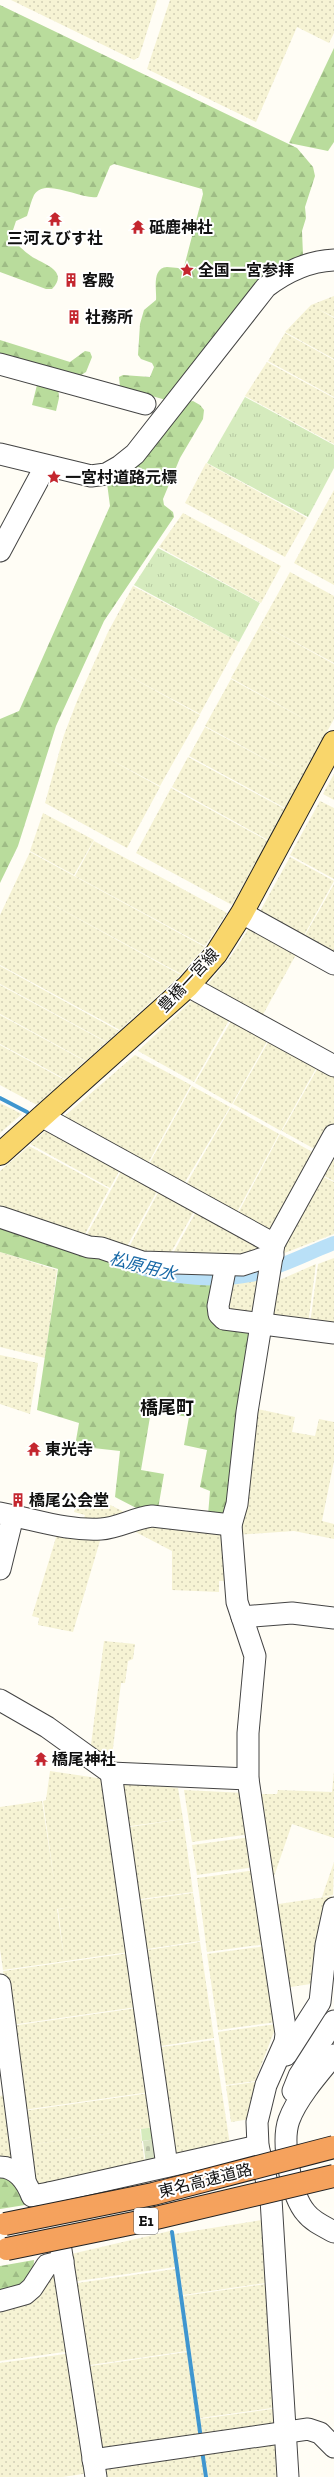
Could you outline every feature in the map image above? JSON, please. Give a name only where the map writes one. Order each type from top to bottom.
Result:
[{"type":"highway","name":"東名高速道路","points":[[4,2224],[153,2194],[334,2147]]},
{"type":"highway","name":"東名高速道路","points":[[7,2249],[139,2222],[334,2176]]},
{"type":"main road","name":"豊橋一宮線","points":[[0,1154],[188,986],[216,954],[242,913],[334,742]]},
{"type":"street","points":[[0,454],[91,476],[106,474],[120,466],[135,454],[184,395],[266,287],[278,278],[310,263],[334,260]]},
{"type":"street","points":[[0,364],[145,404]]},
{"type":"street","points":[[0,551],[45,466]]},
{"type":"street","points":[[242,913],[334,964]]},
{"type":"street","points":[[188,986],[334,1066]]},
{"type":"street","points":[[43,1117],[274,1249]]},
{"type":"street","points":[[288,2477],[271,2200],[258,2146],[257,2122],[261,2099],[285,2042],[286,2034],[248,1779],[248,1732],[255,1656],[236,1602],[231,1525],[237,1504],[247,1412],[274,1249],[334,1135]]},
{"type":"street","points":[[0,1217],[89,1247],[101,1248],[142,1262],[242,1265],[274,1249]]},
{"type":"street","points":[[226,1265],[218,1306],[219,1314],[233,1322],[261,1324],[334,1334]]},
{"type":"street","points":[[0,1569],[6,1514],[67,1529],[102,1529],[142,1517],[152,1516],[231,1525]]},
{"type":"street","points":[[242,1617],[292,1612],[334,1618]]},
{"type":"street","points":[[0,1700],[47,1727],[111,1773],[248,1779]]},
{"type":"street","points":[[111,1773],[167,2166]]},
{"type":"street","points":[[286,2055],[320,2002],[326,1945],[334,1908]]},
{"type":"street","points":[[0,1985],[25,2180],[32,2196],[49,2197],[167,2166],[258,2146]]},
{"type":"street","points":[[334,2021],[299,2076],[290,2096],[288,2109],[289,2119],[285,2146],[297,2200],[306,2214],[334,2232]]},
{"type":"street","points":[[289,2119],[313,2080],[334,2055]]},
{"type":"street","points":[[0,2167],[11,2170],[25,2180]]},
{"type":"street","points":[[0,2300],[25,2294],[32,2288],[47,2265],[62,2256],[95,2468],[286,2432],[315,2430],[334,2447]]},
{"type":"shaded area","points":[[11,0],[157,0],[139,57],[134,60]]},
{"type":"shaded area","points":[[170,0],[334,0],[334,33],[329,43],[297,27],[256,122],[147,69]]},
{"type":"shaded area","points":[[334,296],[334,317],[318,309],[334,318],[334,359],[285,332],[311,305]]},
{"type":"shaded area","points":[[285,333],[334,360],[334,397],[268,361]]},
{"type":"shaded area","points":[[267,362],[334,398],[334,444],[245,396]]},
{"type":"shaded area","points":[[206,463],[307,518],[285,557],[185,503]]},
{"type":"shaded area","points":[[334,490],[334,585],[294,563]]},
{"type":"shaded area","points":[[183,513],[281,566],[261,603],[159,547]]},
{"type":"shaded area","points":[[290,572],[334,596],[334,663],[261,624]]},
{"type":"shaded area","points":[[133,586],[239,642],[200,714],[114,668],[200,715],[160,786],[100,754],[160,787],[127,848],[45,803],[64,735],[77,701],[108,632]]},
{"type":"shaded area","points":[[261,624],[334,664],[334,719],[285,808],[189,756],[205,727],[293,774],[205,726],[231,679],[319,727],[231,678]]},
{"type":"shaded area","points":[[188,757],[285,809],[268,840],[172,787]]},
{"type":"shaded area","points":[[334,774],[334,800],[323,794]]},
{"type":"shaded area","points":[[171,788],[268,841],[232,905],[136,853]]},
{"type":"shaded area","points":[[320,801],[334,808],[334,879],[290,855]]},
{"type":"shaded area","points":[[43,813],[94,840],[74,875],[30,851]]},
{"type":"shaded area","points":[[94,841],[227,913],[205,946],[75,876]]},
{"type":"shaded area","points":[[30,852],[205,947],[181,974],[24,889],[181,975],[120,1030],[0,965],[0,915]]},
{"type":"shaded area","points":[[290,857],[334,881],[302,939],[258,915]]},
{"type":"shaded area","points":[[334,884],[334,955],[303,939]]},
{"type":"shaded area","points":[[251,925],[298,951],[260,1020],[204,989],[231,956]]},
{"type":"shaded area","points":[[0,966],[119,1031],[107,1042],[0,984]]},
{"type":"shaded area","points":[[0,985],[106,1042],[86,1061],[0,1014]]},
{"type":"shaded area","points":[[197,996],[232,1015],[194,1082],[138,1051]]},
{"type":"shaded area","points":[[0,1015],[85,1061],[65,1079],[0,1044]]},
{"type":"shaded area","points":[[234,1016],[270,1036],[232,1104],[195,1083]]},
{"type":"shaded area","points":[[271,1037],[319,1063],[281,1131],[233,1104]]},
{"type":"shaded area","points":[[0,1045],[65,1080],[37,1105],[0,1085]]},
{"type":"shaded area","points":[[135,1055],[191,1085],[146,1167],[60,1120]]},
{"type":"shaded area","points":[[320,1064],[334,1072],[334,1123],[318,1151],[282,1131]]},
{"type":"shaded area","points":[[192,1086],[230,1107],[182,1187],[147,1168]]},
{"type":"shaded area","points":[[0,1103],[22,1114],[0,1133]]},
{"type":"shaded area","points":[[231,1107],[279,1134],[235,1216],[184,1188]]},
{"type":"shaded area","points":[[51,1126],[122,1166],[110,1188],[30,1144]]},
{"type":"shaded area","points":[[280,1134],[316,1154],[275,1233],[236,1217]]},
{"type":"shaded area","points":[[29,1146],[109,1189],[84,1236],[0,1207],[0,1171]]},
{"type":"shaded area","points":[[334,1152],[334,1181],[322,1175]]},
{"type":"shaded area","points":[[124,1166],[160,1186],[125,1250],[86,1236]]},
{"type":"shaded area","points":[[321,1176],[334,1182],[334,1234],[282,1254],[284,1245]]},
{"type":"shaded area","points":[[161,1187],[197,1206],[169,1256],[127,1251]]},
{"type":"shaded area","points":[[198,1208],[262,1242],[258,1253],[242,1259],[171,1257]]},
{"type":"shaded area","points":[[0,1252],[57,1270],[45,1358],[0,1347]]},
{"type":"shaded area","points":[[334,1258],[334,1327],[310,1324],[318,1264]]},
{"type":"shaded area","points":[[316,1264],[308,1324],[270,1320],[275,1282]]},
{"type":"shaded area","points":[[264,1274],[256,1320],[222,1306],[233,1280]]},
{"type":"shaded area","points":[[0,1355],[38,1363],[30,1414],[0,1404]]},
{"type":"shaded area","points":[[253,1408],[295,1417],[292,1432],[315,1436],[319,1419],[334,1422],[334,1461],[322,1521],[334,1524],[334,1539],[294,1531],[236,1535]]},
{"type":"shaded area","points":[[81,1490],[130,1515],[82,1524],[85,1515],[74,1512]]},
{"type":"shaded area","points":[[140,1523],[222,1531],[229,1581],[219,1581],[219,1592],[172,1590],[172,1551],[128,1528]]},
{"type":"shaded area","points":[[58,1531],[102,1534],[73,1632],[38,1625],[39,1618],[32,1616]]},
{"type":"shaded area","points":[[104,1641],[135,1644],[133,1659],[128,1661],[125,1683],[121,1683],[111,1764],[90,1753]]},
{"type":"shaded area","points":[[50,1771],[104,1779],[122,1900],[129,1952],[3,1970],[0,1949],[0,1807],[42,1801],[55,1887],[43,1801],[46,1800]],"holes":[[[122,1900],[58,1909],[64,1958],[57,1909]]]},
{"type":"shaded area","points":[[334,1772],[334,1838],[292,1824],[270,1888],[256,1794],[277,1794],[278,1790],[332,1792]]},
{"type":"shaded area","points":[[117,1782],[178,1788],[183,1819],[123,1827]]},
{"type":"shaded area","points":[[184,1790],[245,1793],[251,1834],[192,1842]]},
{"type":"shaded area","points":[[183,1819],[193,1892],[133,1900],[123,1828]]},
{"type":"shaded area","points":[[251,1837],[255,1867],[197,1875],[192,1845]]},
{"type":"shaded area","points":[[334,1862],[333,1895],[322,1897]]},
{"type":"shaded area","points":[[256,1870],[266,1944],[207,1952],[197,1878]]},
{"type":"shaded area","points":[[193,1893],[200,1941],[141,1950],[134,1901]]},
{"type":"shaded area","points":[[332,1896],[317,1983],[284,1988],[272,1905]]},
{"type":"shaded area","points":[[200,1942],[214,2038],[154,2047],[141,1951]]},
{"type":"shaded area","points":[[266,1946],[277,2022],[218,2030],[207,1954]]},
{"type":"shaded area","points":[[130,1953],[137,2007],[11,2025],[3,1971]]},
{"type":"shaded area","points":[[137,2008],[150,2092],[23,2110],[11,2026]]},
{"type":"shaded area","points":[[277,2024],[255,2081],[226,2085],[218,2032]]},
{"type":"shaded area","points":[[214,2040],[230,2145],[171,2159],[155,2048]]},
{"type":"shaded area","points":[[255,2082],[251,2119],[231,2122],[226,2086]]},
{"type":"shaded area","points":[[150,2093],[155,2127],[28,2145],[23,2111]]},
{"type":"shaded area","points":[[8,2094],[18,2168],[0,2161],[0,2096]]},
{"type":"shaded area","points":[[140,2129],[145,2164],[38,2189],[32,2178],[28,2145]]},
{"type":"shaded area","points":[[268,2219],[272,2282],[183,2295],[174,2234]]},
{"type":"shaded area","points":[[170,2231],[175,2267],[71,2282],[67,2255]]},
{"type":"shaded area","points":[[54,2269],[71,2351],[0,2361],[0,2307]]},
{"type":"shaded area","points":[[175,2269],[187,2351],[83,2366],[71,2284]]},
{"type":"shaded area","points":[[272,2283],[279,2407],[200,2418],[183,2296]]},
{"type":"shaded area","points":[[187,2352],[199,2439],[96,2454],[84,2367]]},
{"type":"shaded area","points":[[72,2353],[89,2473],[63,2477],[0,2477],[0,2363]]},
{"type":"shaded area","points":[[279,2408],[280,2428],[203,2439],[200,2419]]},
{"type":"shaded area","points":[[277,2439],[282,2477],[208,2477],[204,2450]]},
{"type":"shaded area","points":[[201,2451],[205,2477],[100,2477],[98,2466]]},
{"type":"green space","points":[[0,5],[297,148],[313,167],[315,176],[305,207],[306,218],[302,231],[303,255],[166,400],[120,387],[119,377],[123,375],[150,377],[154,367],[152,363],[141,359],[138,355],[140,324],[144,310],[156,300],[156,280],[159,271],[162,268],[167,267],[184,267],[203,194],[202,189],[114,164],[110,166],[97,197],[90,197],[64,190],[46,188],[39,190],[34,195],[27,216],[16,221],[11,236],[28,254],[52,268],[56,272],[58,277],[57,282],[52,289],[46,289],[0,272]]},
{"type":"green space","points":[[334,48],[334,142],[328,151],[289,143]]},
{"type":"green space","points":[[0,340],[70,362],[85,351],[90,352],[92,357],[86,372],[81,375],[0,353]]},
{"type":"green space","points":[[38,381],[58,387],[59,398],[56,411],[32,405]]},
{"type":"green space","points":[[245,397],[334,445],[334,468],[308,517],[207,463]]},
{"type":"green space","points":[[193,401],[200,405],[204,410],[203,419],[180,458],[163,499],[164,505],[173,512],[174,517],[104,621],[56,726],[18,846],[0,883],[0,719],[19,711],[110,506],[107,483],[186,402]]},
{"type":"green space","points":[[158,548],[260,603],[239,642],[134,585]]},
{"type":"green space","points":[[0,1226],[155,1276],[201,1282],[221,1281],[216,1306],[254,1327],[229,1510],[221,1517],[208,1515],[210,1491],[200,1487],[207,1450],[184,1445],[189,1417],[151,1411],[141,1470],[164,1474],[158,1509],[142,1511],[115,1497],[120,1451],[75,1446],[79,1423],[37,1410],[58,1269],[0,1252]]},
{"type":"green space","points":[[155,2127],[156,2139],[142,2141],[141,2129]]},
{"type":"green space","points":[[156,2139],[159,2161],[146,2164],[143,2141]]},
{"type":"green space","points":[[0,2174],[18,2186],[25,2205],[0,2209]]},
{"type":"green space","points":[[34,2260],[31,2275],[28,2280],[19,2286],[0,2294],[0,2266]]},
{"type":"waterway","points":[[0,1098],[27,1112]]},
{"type":"waterway","name":"松原用水","points":[[141,1268],[196,1278],[238,1277],[271,1269],[334,1243]]},
{"type":"waterway","points":[[172,2232],[201,2439]]},
{"type":"waterway","points":[[202,2450],[206,2477]]},
{"type":"place","name":"三河えびす社","points":[[55,219]]},
{"type":"place","name":"砥鹿神社","points":[[138,227]]},
{"type":"place","name":"全国一宮参拝","points":[[187,270]]},
{"type":"place","name":"客殿","points":[[71,280]]},
{"type":"place","name":"社務所","points":[[74,317]]},
{"type":"place","name":"一宮村道路元標","points":[[54,477]]},
{"type":"place","name":"東光寺","points":[[34,1449]]},
{"type":"place","name":"橋尾公会堂","points":[[18,1500]]},
{"type":"place","name":"橋尾神社","points":[[41,1759]]},
{"type":"district","name":"橋尾町","points":[[167,1408]]}]
